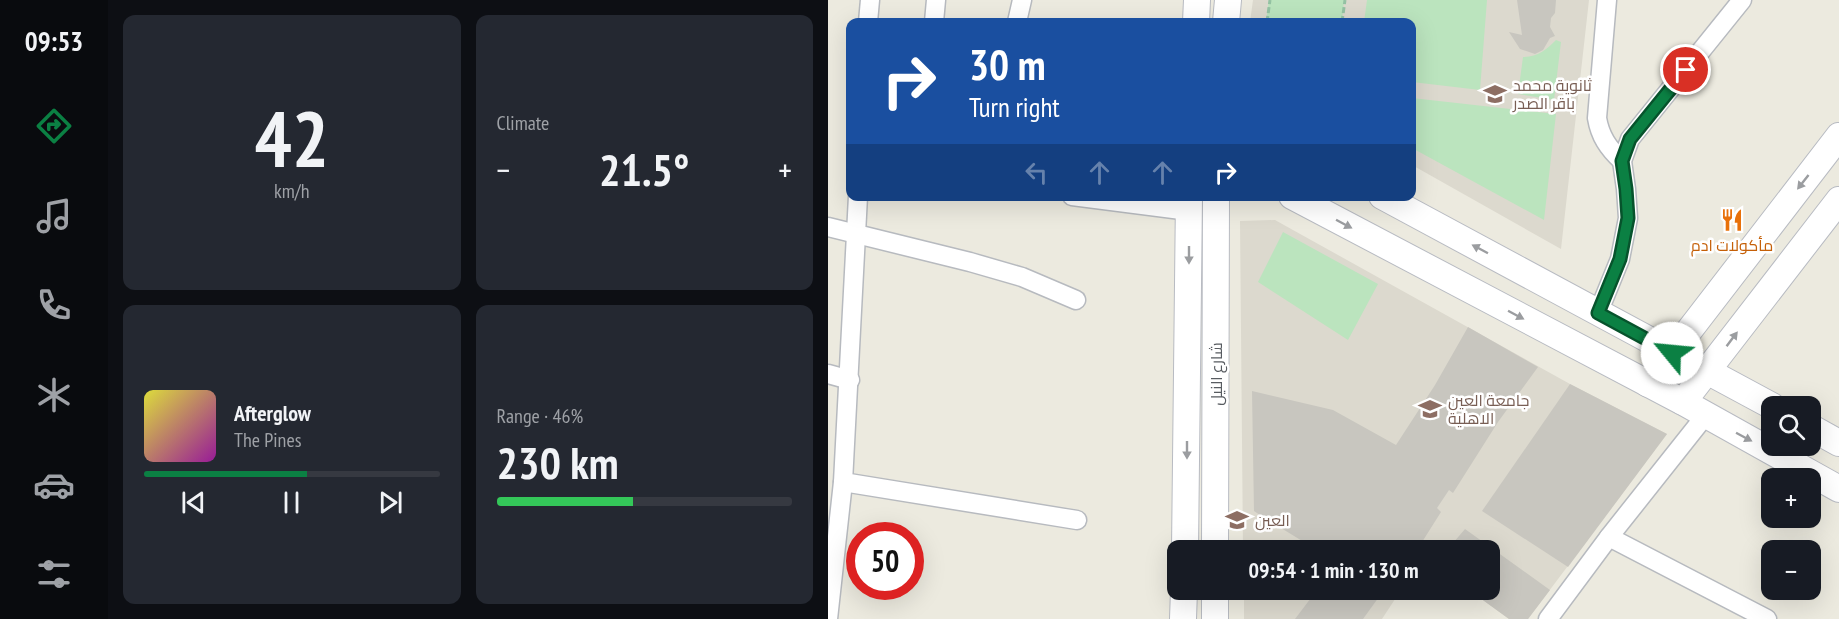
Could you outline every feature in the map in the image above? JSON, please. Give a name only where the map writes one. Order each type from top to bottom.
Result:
[{"type":"main road","points":[[1196,18],[1197,0]]},
{"type":"main road","points":[[1226,18],[1228,0]]},
{"type":"main road","points":[[1648,384],[1839,136]]},
{"type":"main road","points":[[1683,402],[1839,200]]},
{"type":"main road","name":"شارع النيل","points":[[1215,540],[1216,201]]},
{"type":"main road","points":[[1301,201],[1683,402],[1839,489]]},
{"type":"main road","points":[[1391,201],[1761,400]]},
{"type":"main road","points":[[1185,540],[1189,204]]},
{"type":"main road","points":[[1821,434],[1839,443]]},
{"type":"main road","points":[[1183,619],[1184,600]]},
{"type":"main road","points":[[1215,600],[1215,619]]},
{"type":"street","points":[[868,18],[870,0]]},
{"type":"street","points":[[934,18],[936,0]]},
{"type":"street","points":[[1018,18],[1022,0]]},
{"type":"street","points":[[1607,0],[1597,117],[1599,129],[1609,149],[1622,161]]},
{"type":"street","points":[[1598,313],[1620,259],[1628,218],[1622,161],[1630,139],[1742,0]]},
{"type":"street","points":[[828,619],[834,506],[843,482],[858,201]]},
{"type":"street","points":[[1145,201],[1189,204]]},
{"type":"street","points":[[828,227],[1023,277],[1076,300]]},
{"type":"street","points":[[828,374],[850,380]]},
{"type":"street","points":[[1548,619],[1609,537],[1706,416]]},
{"type":"street","points":[[843,482],[1077,520]]},
{"type":"street","points":[[1609,537],[1754,616]]},
{"type":"path","points":[[1268,18],[1270,0]]},
{"type":"path","points":[[1342,18],[1344,0]]},
{"type":"shaded area","name":"ثانوية محمد باقر الصدر","points":[[1253,0],[1589,0],[1561,249],[1416,167],[1416,18],[1251,18]]},
{"type":"shaded area","name":"جامعة العين الاهلية","points":[[1275,220],[1570,384],[1667,434],[1528,619],[1509,619],[1483,600],[1500,600],[1500,540],[1243,540],[1240,221]]},
{"type":"shaded area","points":[[1244,600],[1394,600],[1382,619],[1244,619]]},
{"type":"green space","points":[[1269,0],[1344,0],[1342,18],[1267,18]]},
{"type":"green space","points":[[1367,0],[1487,0],[1480,90],[1416,82],[1416,18],[1365,18]]},
{"type":"green space","points":[[1556,40],[1561,42],[1554,100],[1518,94],[1523,57],[1541,52]]},
{"type":"green space","points":[[1416,98],[1556,114],[1544,220],[1416,150]]},
{"type":"green space","points":[[1283,232],[1378,284],[1348,340],[1258,282]]},
{"type":"building","points":[[1517,0],[1556,0],[1555,13],[1551,18],[1550,27],[1555,36],[1550,38],[1543,50],[1535,54],[1520,49],[1509,32],[1522,35]]},
{"type":"building","points":[[1468,327],[1538,367],[1498,422],[1453,493],[1449,490],[1437,508],[1441,512],[1423,540],[1301,540],[1254,511],[1252,391],[1333,410],[1396,445],[1435,385]]},
{"type":"building","points":[[1570,384],[1667,434],[1568,567],[1482,511]]},
{"type":"building","points":[[1465,529],[1480,540],[1456,540]]},
{"type":"building","points":[[1500,554],[1550,590],[1528,619],[1509,619],[1483,600],[1500,600]]},
{"type":"building","points":[[1309,600],[1377,600],[1363,619],[1295,619]]},
{"type":"place","name":"ثانوية محمد باقر الصدر","points":[[1495,94]]},
{"type":"place","name":"مأكولات ادم","points":[[1732,220]]},
{"type":"place","name":"جامعة العين الاهلية","points":[[1430,409]]},
{"type":"place","name":"العين","points":[[1237,520]]},
{"type":"route","points":[[1672,353],[1598,313],[1620,259],[1628,218],[1622,161],[1630,139],[1686,70]]}]
